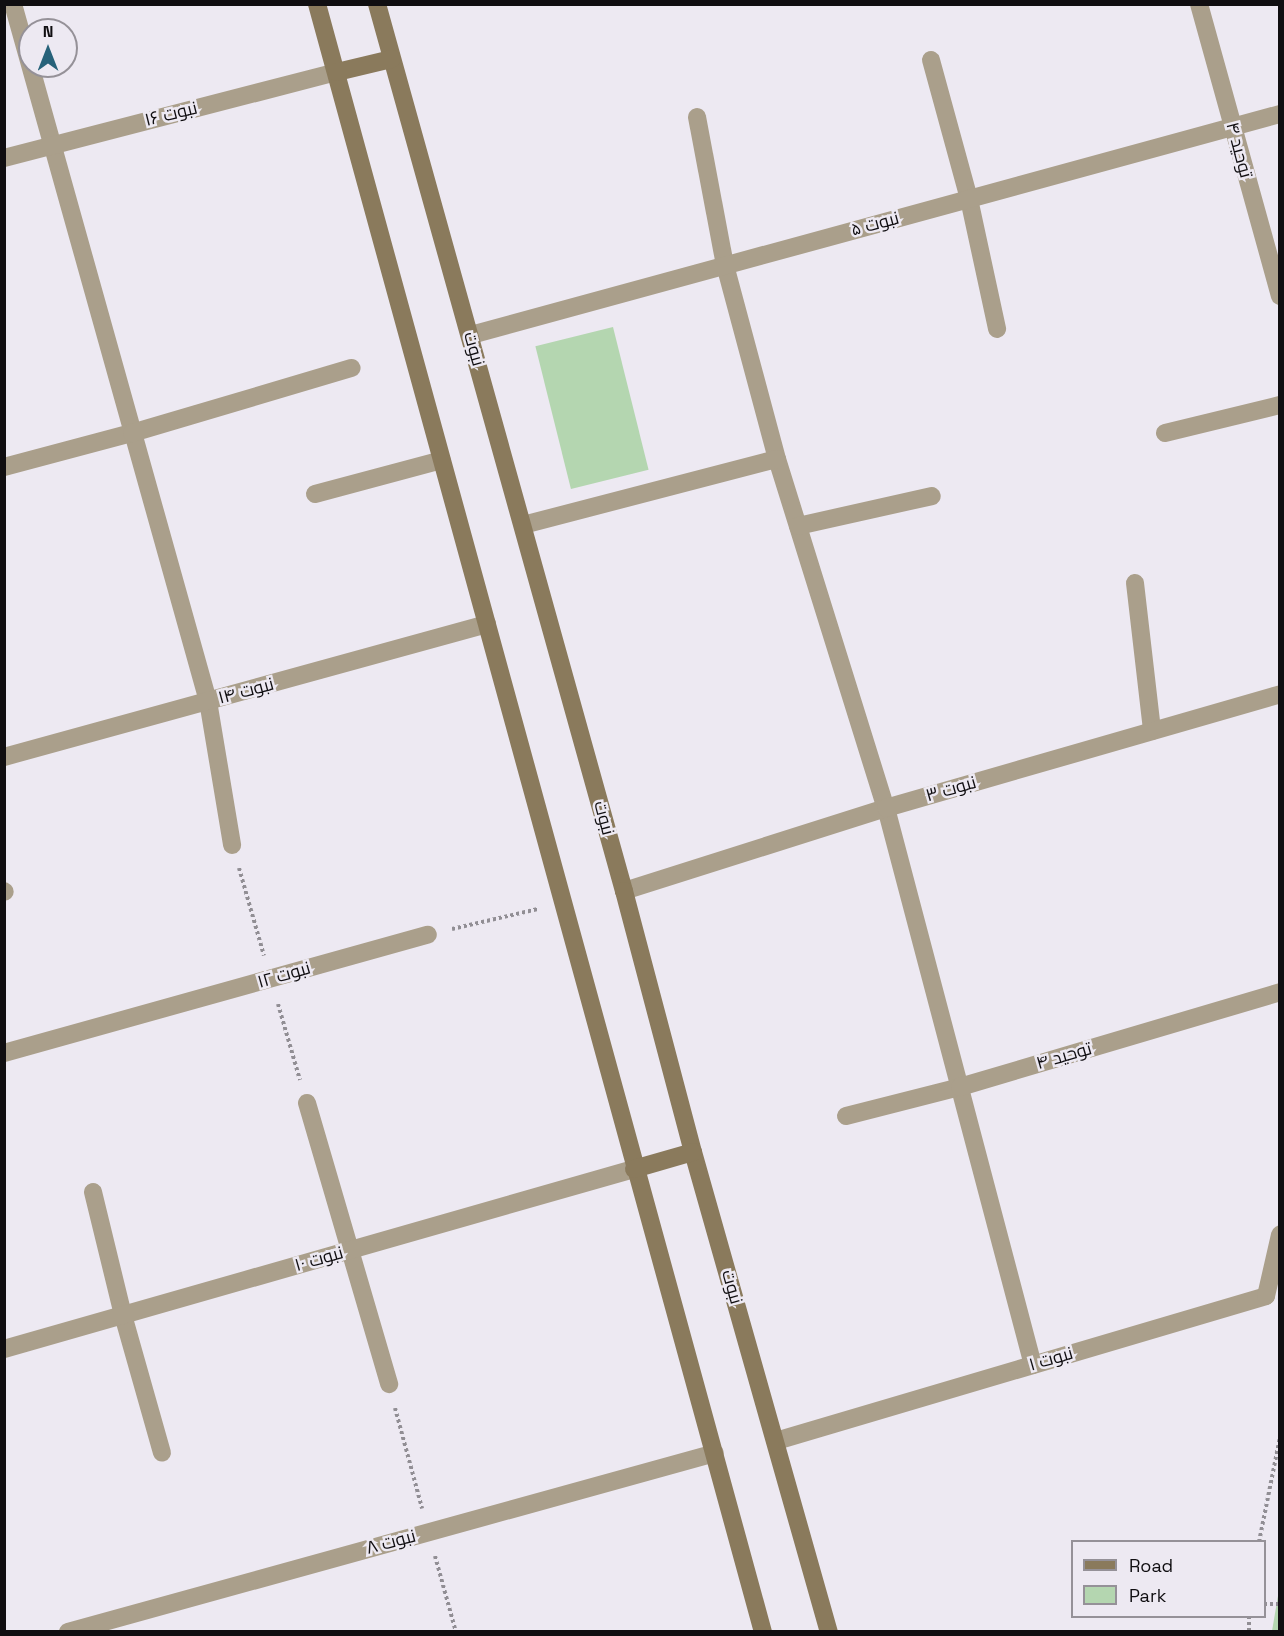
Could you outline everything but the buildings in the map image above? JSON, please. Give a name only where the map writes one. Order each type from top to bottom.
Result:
[{"type":"main road","points":[[317,4],[564,903],[634,1169],[715,1453],[763,1632]]},
{"type":"main road","name":"نبوت","points":[[377,4],[471,335],[624,891],[693,1152],[829,1632]]},
{"type":"main road","points":[[337,72],[391,59]]},
{"type":"main road","points":[[634,1169],[693,1152]]},
{"type":"street","points":[[13,4],[208,701],[232,844]]},
{"type":"street","name":"توحید ۴","points":[[1199,4],[1280,296]]},
{"type":"street","points":[[931,60],[969,198],[997,329]]},
{"type":"street","name":"نبوت ۱۶","points":[[4,158],[51,144],[337,72]]},
{"type":"street","name":"نبوت ۵","points":[[471,335],[1280,114]]},
{"type":"street","points":[[697,117],[725,265],[777,459],[886,808],[1033,1365]]},
{"type":"street","points":[[4,467],[132,433],[352,368]]},
{"type":"street","points":[[1165,433],[1280,405]]},
{"type":"street","points":[[523,525],[777,459]]},
{"type":"street","points":[[315,494],[442,460]]},
{"type":"street","points":[[798,526],[932,496]]},
{"type":"street","points":[[1135,583],[1152,731]]},
{"type":"street","name":"نبوت ۱۴","points":[[4,757],[487,624]]},
{"type":"street","name":"نبوت ۳","points":[[624,891],[886,808],[1280,694]]},
{"type":"street","name":"نبوت ۱۲","points":[[4,1053],[428,935]]},
{"type":"street","name":"توحید ۴","points":[[846,1116],[960,1087],[1280,992]]},
{"type":"street","points":[[307,1103],[389,1384]]},
{"type":"street","name":"نبوت ۱۰","points":[[4,1349],[634,1169]]},
{"type":"street","points":[[93,1192],[123,1315],[162,1453]]},
{"type":"street","name":"نبوت ۱","points":[[776,1441],[1266,1296],[1280,1235]]},
{"type":"street","name":"نبوت ۸","points":[[68,1632],[715,1453]]},
{"type":"path","points":[[428,935],[564,903]]},
{"type":"path","points":[[1259,1540],[1280,1437]]},
{"type":"green space","points":[[613,327],[649,470],[571,489],[535,346]]},
{"type":"green space","points":[[1279,1590],[1279,1631],[1272,1631]]}]
